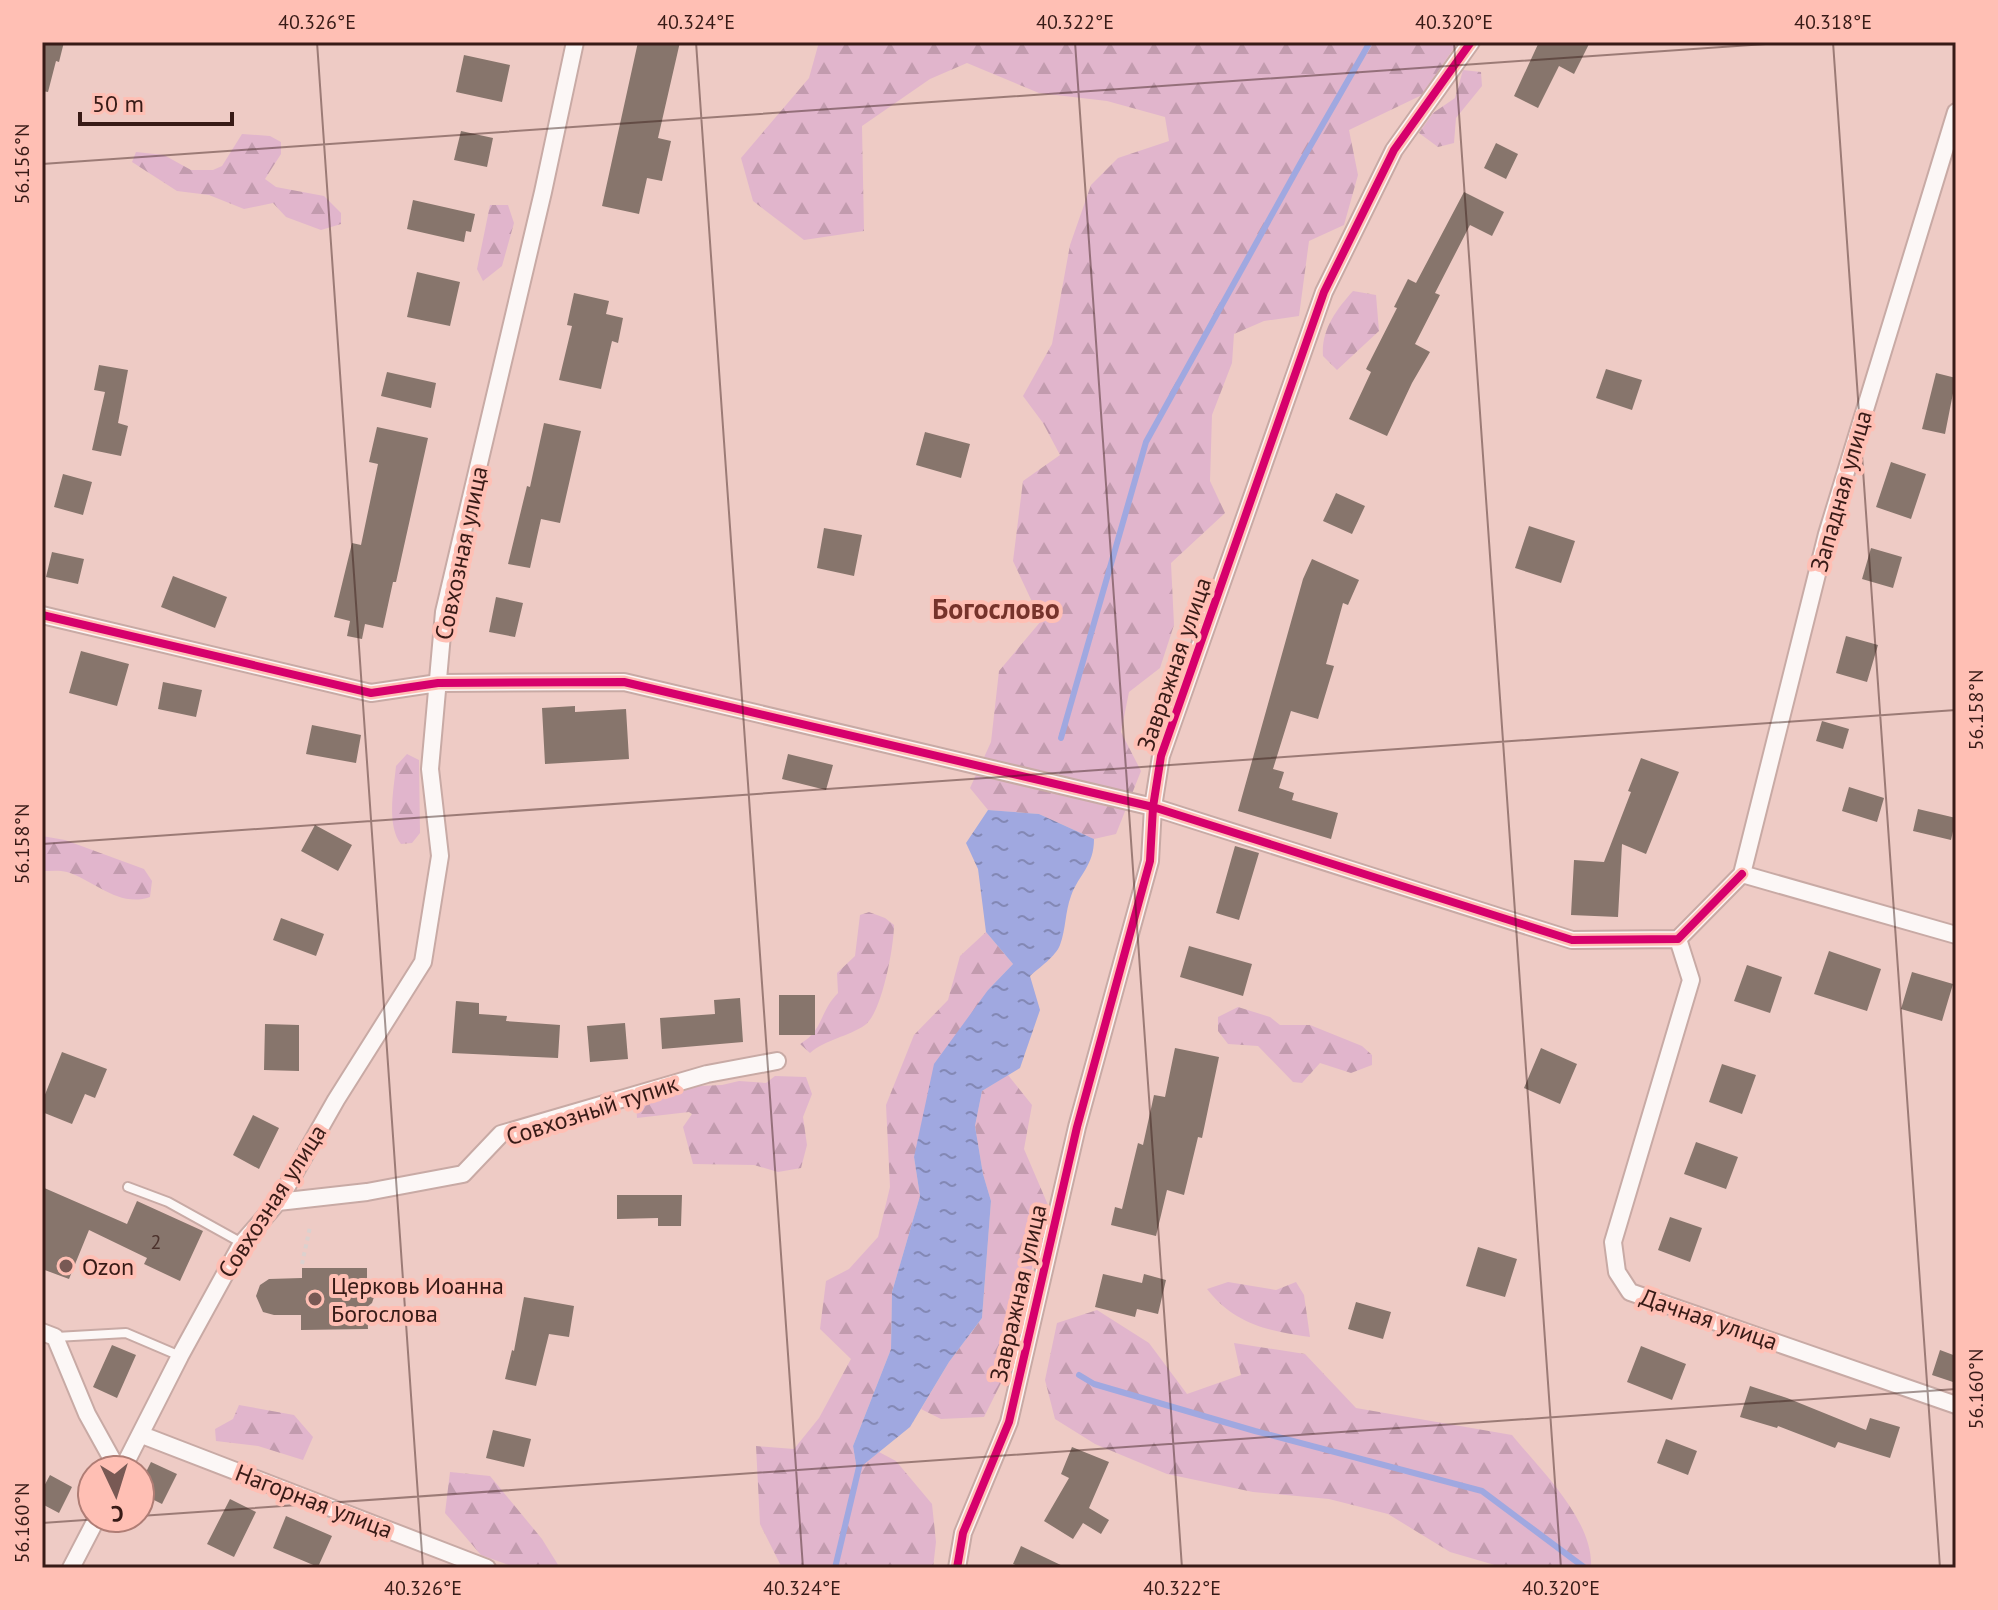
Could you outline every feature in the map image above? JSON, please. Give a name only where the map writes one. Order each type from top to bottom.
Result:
[{"type":"street","name":"Совхозная улица","points":[[130,1454],[242,1243],[278,1202],[336,1100],[423,962],[440,856],[430,769],[444,612],[543,192],[575,42]]},
{"type":"street","name":"Завражная улица","points":[[957,1568],[963,1533],[1009,1422],[1077,1127],[1150,861],[1153,807],[1161,756],[1324,292],[1394,150],[1471,42]]},
{"type":"street","name":"Западная улица","points":[[1742,874],[1827,534],[1956,112]]},
{"type":"street","points":[[42,615],[371,693],[438,683],[624,682],[1153,807],[1572,940],[1678,939],[1742,874],[1956,935]]},
{"type":"street","name":"Дачная улица","points":[[1678,939],[1691,980],[1613,1242],[1617,1272],[1630,1292],[1956,1405]]},
{"type":"street","name":"Совхозный тупик","points":[[278,1202],[367,1192],[463,1174],[501,1134],[707,1074],[777,1061]]},
{"type":"street","points":[[49,1334],[87,1414],[111,1454]]},
{"type":"street","name":"Нагорная улица","points":[[142,1435],[487,1568]]},
{"type":"street","points":[[71,1568],[89,1534]]},
{"type":"lane","points":[[128,1187],[168,1202],[242,1243]]},
{"type":"lane","points":[[49,1334],[126,1333],[180,1356]]},
{"type":"path","points":[[302,1264],[310,1227]]},
{"type":"green space","points":[[819,42],[1458,42],[1422,95],[1349,130],[1358,175],[1344,225],[1309,241],[1299,316],[1264,321],[1234,334],[1232,363],[1212,415],[1210,481],[1225,513],[1171,563],[1174,625],[1160,668],[1129,692],[1121,732],[1141,771],[1116,834],[1094,839],[1039,814],[988,810],[970,788],[991,742],[999,671],[1041,621],[1013,561],[1023,481],[1060,455],[1043,423],[1023,396],[1052,344],[1070,245],[1091,185],[1118,158],[1169,141],[1165,117],[1107,101],[1039,93],[967,63],[930,79],[862,126],[864,231],[804,240],[753,201],[741,158],[809,78]]},
{"type":"green space","points":[[1463,70],[1481,72],[1482,86],[1456,118],[1454,143],[1438,147],[1419,133],[1433,113],[1455,98]]},
{"type":"green space","points":[[242,134],[270,136],[281,142],[281,154],[265,179],[276,187],[324,196],[341,213],[341,224],[321,230],[286,217],[273,203],[244,209],[209,195],[177,191],[132,162],[136,152],[164,155],[191,170],[213,170],[222,166]]},
{"type":"green space","points":[[490,205],[508,205],[514,223],[502,266],[483,281],[477,269]]},
{"type":"green space","points":[[1353,291],[1376,295],[1379,331],[1337,370],[1323,356],[1324,338],[1336,313]]},
{"type":"green space","points":[[407,754],[419,760],[420,833],[412,843],[401,844],[392,817],[393,795],[396,766]]},
{"type":"green space","points":[[42,836],[65,840],[144,869],[152,881],[150,897],[128,899],[67,872],[42,871]]},
{"type":"green space","points":[[869,912],[894,925],[889,963],[877,1007],[865,1025],[810,1053],[800,1044],[818,1027],[838,993],[837,973],[855,956],[860,915]]},
{"type":"green space","points":[[986,932],[1013,964],[988,990],[914,1157],[920,1196],[892,1292],[891,1349],[853,1446],[857,1470],[879,1452],[896,1461],[932,1504],[936,1542],[933,1568],[782,1568],[760,1524],[756,1446],[794,1449],[819,1418],[851,1359],[820,1329],[826,1281],[849,1269],[878,1237],[890,1187],[886,1105],[914,1035],[948,1000],[960,956]]},
{"type":"green space","points":[[1238,1007],[1270,1017],[1280,1025],[1310,1025],[1362,1046],[1372,1055],[1372,1065],[1351,1073],[1320,1063],[1302,1083],[1293,1082],[1258,1046],[1228,1044],[1218,1031],[1218,1017]]},
{"type":"green space","points":[[1008,1075],[1032,1105],[1024,1149],[1048,1205],[1004,1377],[984,1417],[941,1419],[921,1409],[949,1362],[982,1318],[991,1201],[975,1126],[982,1091]]},
{"type":"green space","points":[[775,1076],[806,1077],[812,1094],[803,1117],[807,1145],[801,1168],[778,1172],[754,1165],[693,1164],[683,1127],[692,1114],[637,1118],[636,1102],[677,1087],[739,1081],[766,1083]]},
{"type":"green space","points":[[1228,1282],[1276,1290],[1296,1282],[1304,1295],[1310,1337],[1280,1332],[1240,1318],[1217,1301],[1207,1289]]},
{"type":"green space","points":[[1097,1310],[1149,1343],[1187,1394],[1241,1375],[1234,1343],[1305,1354],[1356,1408],[1512,1435],[1575,1514],[1590,1550],[1591,1568],[1505,1568],[1450,1552],[1388,1514],[1329,1499],[1253,1492],[1167,1474],[1095,1444],[1055,1419],[1045,1380],[1057,1323]]},
{"type":"green space","points":[[239,1405],[294,1415],[313,1437],[303,1460],[258,1446],[216,1441],[215,1429],[233,1419]]},
{"type":"green space","points":[[450,1472],[490,1476],[542,1539],[560,1568],[517,1568],[481,1555],[445,1513]]},
{"type":"water","points":[[988,810],[1039,814],[1094,839],[1093,848],[1089,863],[1071,896],[1060,945],[1051,958],[1030,976],[1040,1010],[1020,1068],[982,1091],[975,1126],[991,1201],[982,1318],[949,1362],[910,1427],[857,1470],[853,1446],[891,1349],[892,1292],[920,1196],[914,1157],[934,1064],[988,990],[1013,964],[986,932],[978,869],[966,843]]},
{"type":"building","points":[[42,42],[64,42],[48,92],[42,91]]},
{"type":"building","points":[[638,42],[680,42],[658,138],[671,141],[662,181],[647,178],[639,214],[602,206]]},
{"type":"building","points":[[1539,42],[1590,42],[1574,74],[1559,66],[1538,108],[1514,96]]},
{"type":"building","points":[[464,55],[510,65],[502,102],[456,92]]},
{"type":"building","points":[[461,131],[493,138],[487,167],[454,160]]},
{"type":"building","points":[[1496,143],[1518,154],[1506,179],[1484,168]]},
{"type":"building","points":[[1464,192],[1504,212],[1492,236],[1470,225],[1435,293],[1440,295],[1415,344],[1430,352],[1387,436],[1349,419],[1371,372],[1366,369],[1408,279],[1416,283]]},
{"type":"building","points":[[413,200],[475,214],[471,232],[466,231],[464,242],[407,229]]},
{"type":"building","points":[[417,272],[460,282],[450,326],[407,317]]},
{"type":"building","points":[[574,293],[609,301],[606,314],[623,318],[618,343],[612,341],[601,389],[559,380],[572,326],[567,325]]},
{"type":"building","points":[[99,365],[128,370],[118,423],[128,426],[121,456],[92,450],[105,392],[94,390]]},
{"type":"building","points":[[1606,369],[1642,380],[1632,410],[1596,398]]},
{"type":"building","points":[[387,372],[436,383],[431,408],[381,396]]},
{"type":"building","points":[[1936,373],[1956,378],[1945,434],[1922,429]]},
{"type":"building","points":[[544,423],[581,431],[560,523],[541,519],[530,568],[508,564]]},
{"type":"building","points":[[377,427],[428,438],[383,628],[365,624],[362,639],[347,636],[350,621],[334,617],[352,543],[361,545],[378,464],[369,462]]},
{"type":"building","points":[[925,432],[970,444],[961,478],[916,465]]},
{"type":"building","points":[[1891,462],[1926,474],[1911,519],[1876,507]]},
{"type":"building","points":[[63,474],[92,482],[83,515],[54,507]]},
{"type":"building","points":[[1336,493],[1365,506],[1352,534],[1323,521]]},
{"type":"building","points":[[1529,526],[1575,541],[1561,583],[1515,568]]},
{"type":"building","points":[[824,528],[862,535],[854,576],[817,568]]},
{"type":"building","points":[[1871,548],[1902,557],[1893,588],[1862,579]]},
{"type":"building","points":[[52,552],[84,559],[78,584],[46,577]]},
{"type":"building","points":[[1312,559],[1359,580],[1348,605],[1343,603],[1326,664],[1334,666],[1318,719],[1291,711],[1273,769],[1284,772],[1279,788],[1294,793],[1292,800],[1338,813],[1331,839],[1238,811],[1303,579]]},
{"type":"building","points":[[173,576],[227,597],[215,628],[161,607]]},
{"type":"building","points":[[496,597],[523,603],[515,637],[489,632]]},
{"type":"building","points":[[1846,636],[1878,645],[1867,682],[1836,673]]},
{"type":"building","points":[[81,651],[129,664],[117,706],[69,693]]},
{"type":"building","points":[[163,682],[202,690],[196,717],[158,709]]},
{"type":"building","points":[[575,706],[575,712],[626,709],[629,759],[545,764],[542,708]]},
{"type":"building","points":[[1822,721],[1849,729],[1843,749],[1816,741]]},
{"type":"building","points":[[312,725],[361,735],[356,763],[306,754]]},
{"type":"building","points":[[788,754],[833,765],[826,790],[782,779]]},
{"type":"building","points":[[1641,758],[1679,772],[1646,854],[1622,844],[1618,917],[1571,915],[1574,860],[1604,862]]},
{"type":"building","points":[[1849,787],[1884,798],[1877,822],[1842,811]]},
{"type":"building","points":[[1918,809],[1956,818],[1951,840],[1913,831]]},
{"type":"building","points":[[315,825],[352,845],[338,871],[301,851]]},
{"type":"building","points":[[1235,846],[1259,853],[1239,920],[1216,913]]},
{"type":"building","points":[[281,918],[324,934],[316,956],[273,940]]},
{"type":"building","points":[[1189,946],[1252,964],[1243,996],[1180,977]]},
{"type":"building","points":[[1829,951],[1881,969],[1867,1011],[1814,994]]},
{"type":"building","points":[[1747,965],[1782,977],[1770,1013],[1734,1001]]},
{"type":"building","points":[[1912,972],[1953,984],[1942,1021],[1901,1009]]},
{"type":"building","points":[[779,995],[815,995],[815,1035],[779,1035]]},
{"type":"building","points":[[740,998],[743,1042],[662,1049],[660,1018],[715,1014],[714,1000]]},
{"type":"building","points":[[456,1001],[479,1003],[479,1014],[507,1016],[506,1021],[560,1025],[558,1058],[452,1053]]},
{"type":"building","points":[[625,1023],[628,1059],[590,1062],[587,1026]]},
{"type":"building","points":[[265,1024],[299,1025],[299,1071],[264,1070]]},
{"type":"building","points":[[1175,1048],[1219,1057],[1202,1138],[1198,1137],[1184,1195],[1167,1190],[1156,1236],[1111,1225],[1115,1207],[1122,1209],[1138,1143],[1143,1145],[1154,1095],[1165,1097]]},
{"type":"building","points":[[1541,1048],[1577,1064],[1560,1104],[1524,1088]]},
{"type":"building","points":[[62,1052],[107,1069],[95,1098],[85,1094],[72,1124],[42,1112],[42,1102]]},
{"type":"building","points":[[1722,1064],[1756,1075],[1742,1114],[1709,1102]]},
{"type":"building","points":[[253,1115],[279,1128],[259,1169],[233,1155]]},
{"type":"building","points":[[1696,1142],[1738,1157],[1726,1189],[1684,1174]]},
{"type":"building","points":[[42,1187],[127,1224],[137,1201],[203,1231],[180,1281],[144,1264],[147,1258],[89,1230],[69,1279],[42,1269]]},
{"type":"building","points":[[617,1195],[682,1195],[681,1226],[658,1226],[658,1218],[617,1219]]},
{"type":"building","points":[[1670,1217],[1702,1228],[1690,1262],[1658,1250]]},
{"type":"building","points":[[1478,1247],[1517,1259],[1505,1297],[1466,1286]]},
{"type":"building","name":"Церковь Иоанна Богослова","points":[[302,1268],[367,1268],[367,1288],[373,1291],[374,1297],[367,1307],[368,1329],[301,1330],[301,1315],[263,1312],[256,1296],[260,1285],[269,1279],[302,1278]]},
{"type":"building","points":[[1103,1274],[1142,1283],[1144,1274],[1166,1280],[1158,1314],[1137,1309],[1135,1317],[1095,1307]]},
{"type":"building","points":[[524,1297],[574,1306],[569,1337],[549,1334],[536,1386],[505,1379],[514,1351]]},
{"type":"building","points":[[1356,1302],[1391,1312],[1383,1339],[1348,1329]]},
{"type":"building","points":[[112,1345],[136,1355],[117,1398],[93,1387]]},
{"type":"building","points":[[1641,1346],[1686,1364],[1672,1400],[1627,1382]]},
{"type":"building","points":[[1940,1350],[1956,1356],[1956,1383],[1932,1375]]},
{"type":"building","points":[[1750,1386],[1866,1430],[1870,1418],[1900,1427],[1890,1458],[1838,1442],[1835,1448],[1778,1426],[1740,1417]]},
{"type":"building","points":[[493,1430],[531,1439],[524,1467],[486,1458]]},
{"type":"building","points":[[1666,1439],[1697,1451],[1688,1475],[1657,1463]]},
{"type":"building","points":[[1072,1447],[1109,1462],[1089,1508],[1109,1520],[1101,1534],[1083,1523],[1073,1539],[1044,1521],[1069,1478],[1061,1474]]},
{"type":"building","points":[[156,1464],[177,1474],[162,1504],[156,1501]]},
{"type":"building","points":[[50,1475],[72,1487],[59,1513],[42,1504],[42,1490]]},
{"type":"building","points":[[230,1499],[256,1512],[234,1557],[207,1544]]},
{"type":"building","points":[[286,1516],[332,1536],[318,1567],[273,1548]]},
{"type":"building","points":[[1021,1546],[1067,1568],[1023,1568],[1013,1564]]},
{"type":"waterway","points":[[1061,738],[1146,442],[1370,42]]},
{"type":"waterway","points":[[1079,1375],[1094,1384],[1255,1431],[1482,1491],[1585,1568]]},
{"type":"waterway","points":[[835,1568],[860,1463]]},
{"type":"cycle path","points":[[957,1568],[963,1533],[1009,1422],[1077,1127],[1150,861],[1153,807],[1161,756],[1324,292],[1394,150],[1471,42]]},
{"type":"cycle path","points":[[42,615],[371,693],[438,683],[624,682],[1153,807],[1572,940],[1678,939],[1742,874]]},
{"type":"place","name":"Ozon","points":[[66,1266]]},
{"type":"place","name":"Церковь Иоанна Богослова","points":[[315,1299]]},
{"type":"district","name":"Богослово","points":[[996,608]]}]
